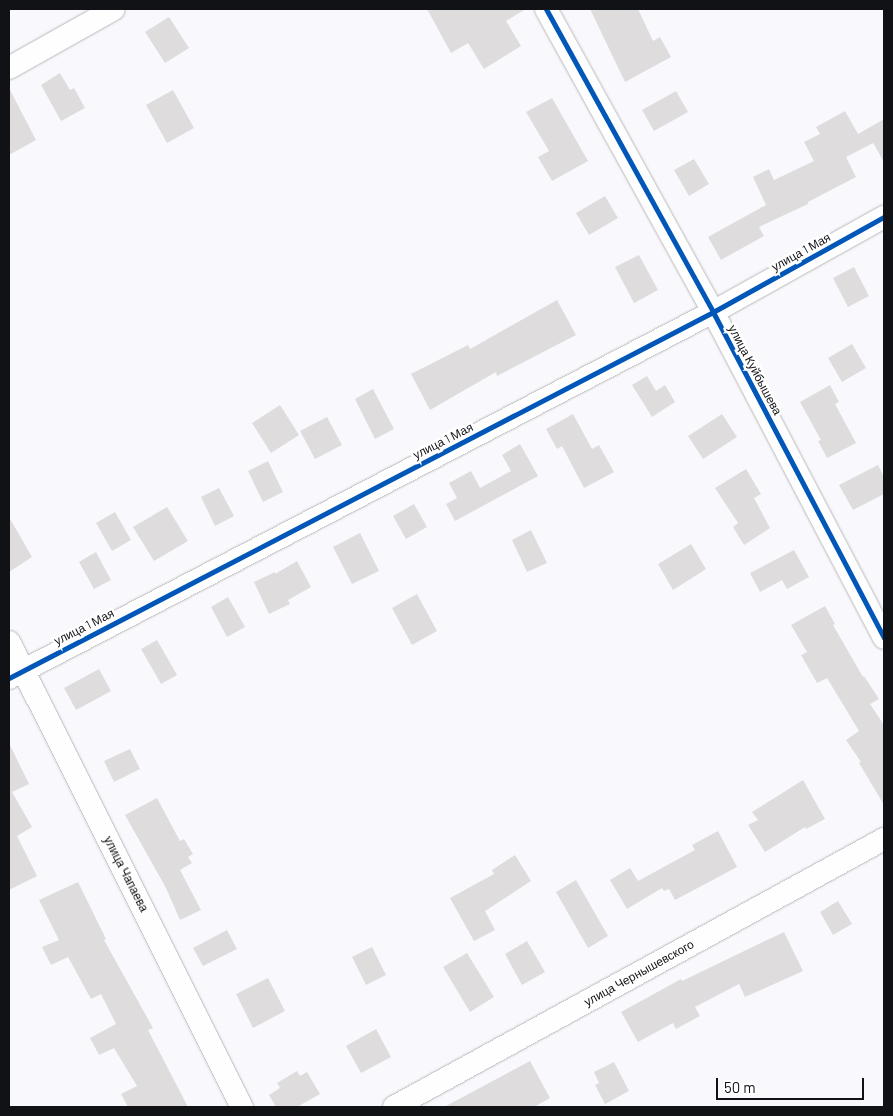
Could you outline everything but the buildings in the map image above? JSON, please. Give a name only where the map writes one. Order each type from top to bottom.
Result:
[{"type":"street","points":[[9,68],[114,9]]},
{"type":"street","name":"улица Куйбышева","points":[[546,9],[713,312],[884,638]]},
{"type":"street","name":"улица 1 Мая","points":[[16,674],[713,312],[884,217]]},
{"type":"street","name":"улица Чапаева","points":[[9,642],[16,674],[242,1107]]},
{"type":"street","name":"улица Чернышевского","points":[[394,1107],[884,839]]},
{"type":"cycle path","points":[[546,9],[713,312],[884,638]]},
{"type":"cycle path","points":[[9,678],[713,312],[884,217]]}]
